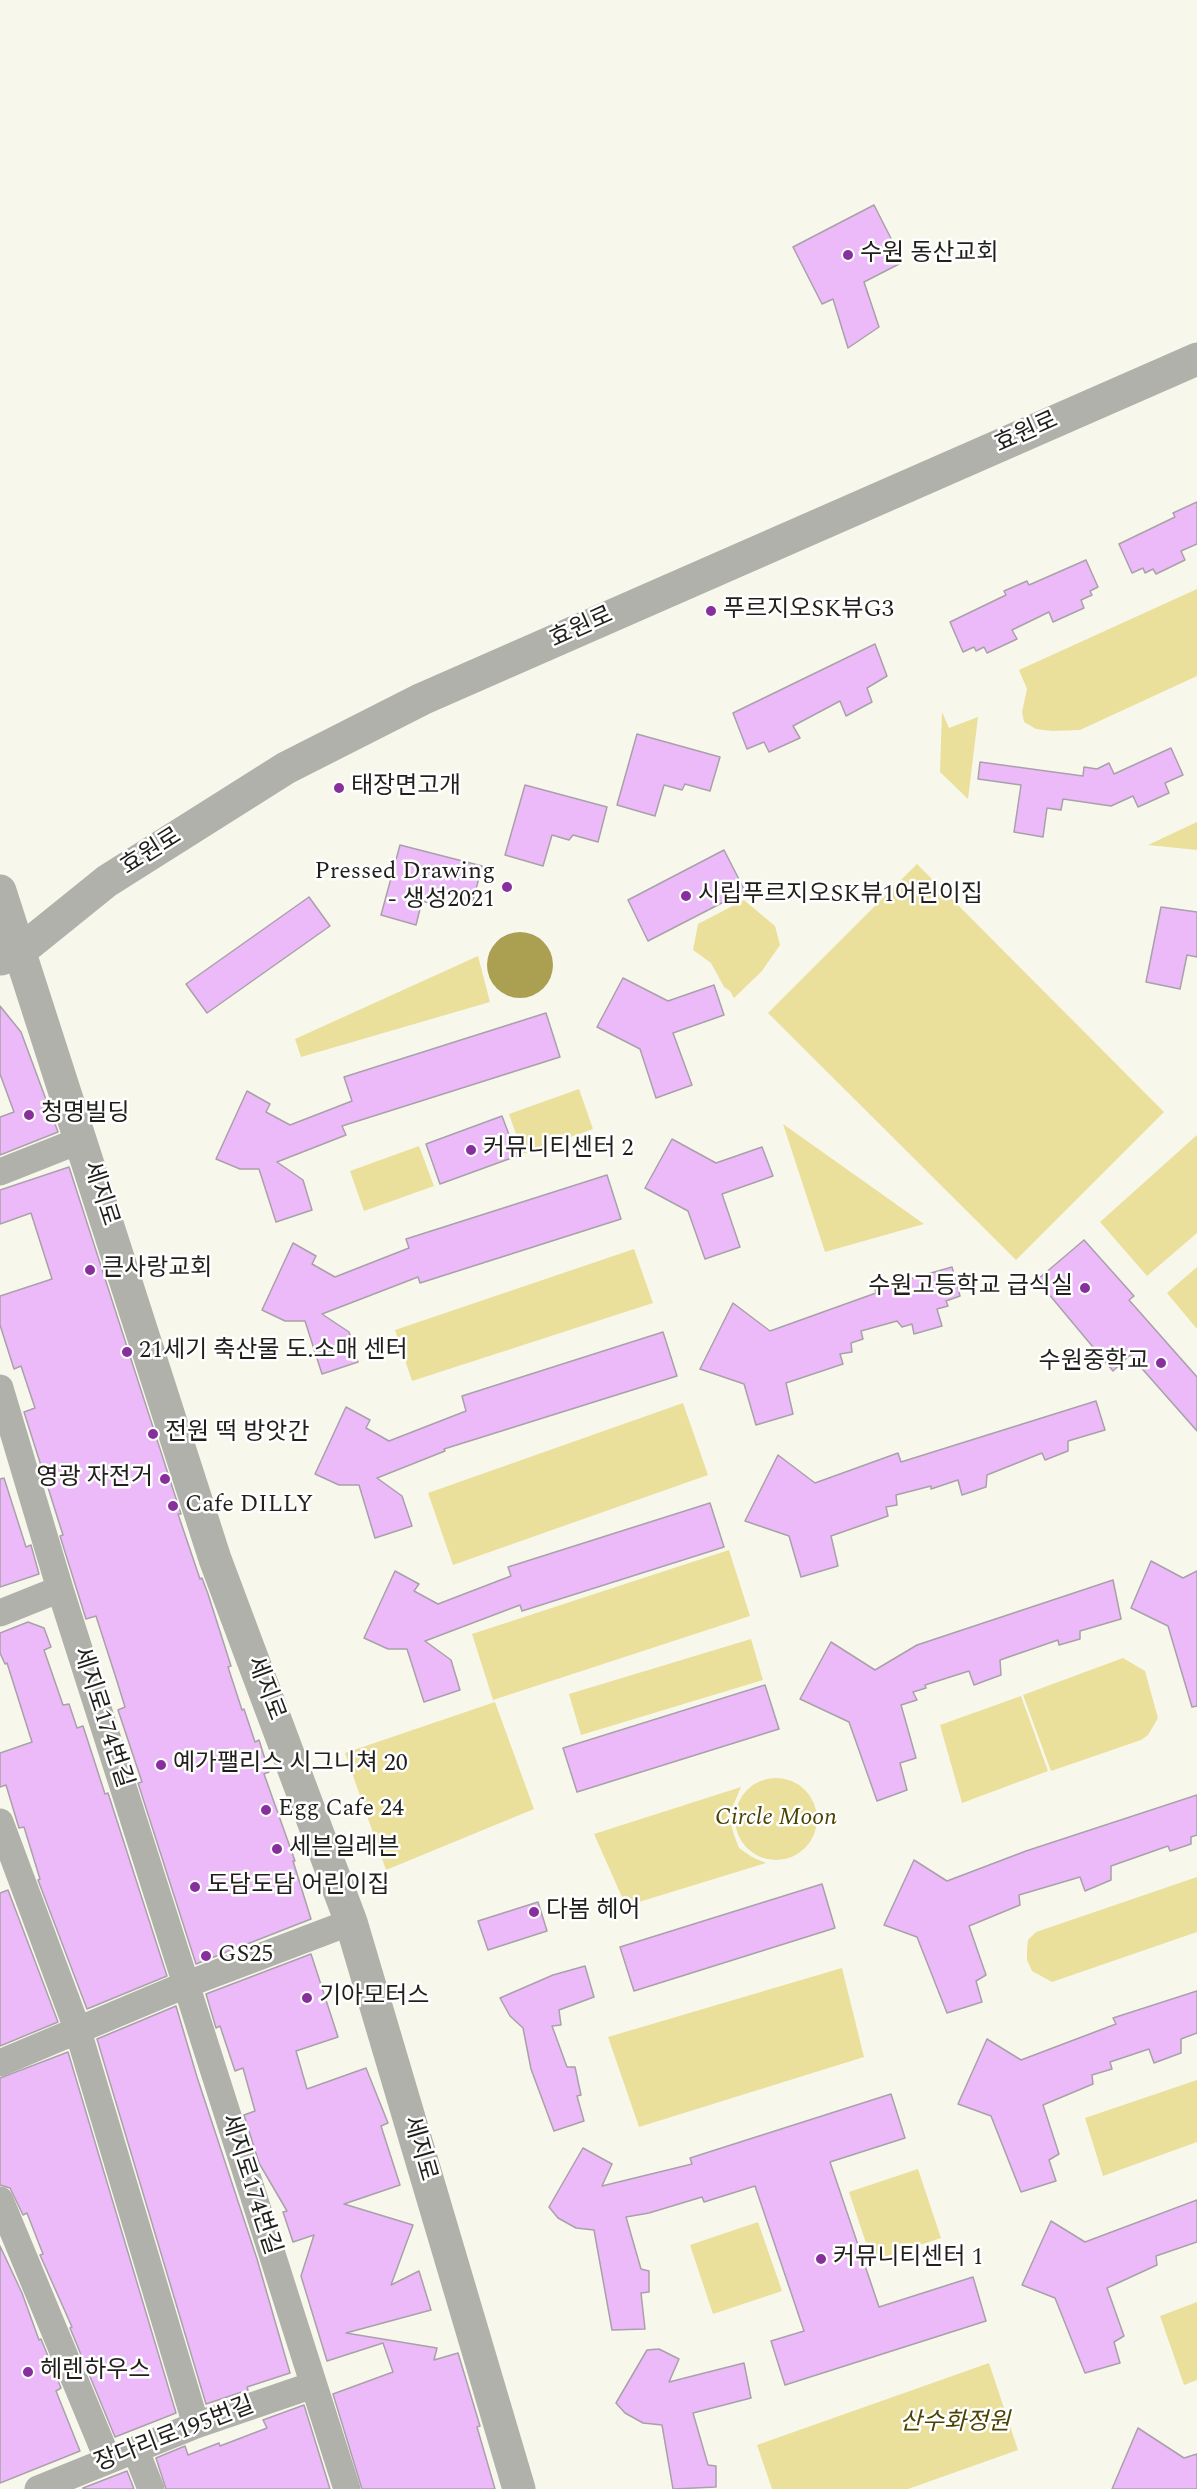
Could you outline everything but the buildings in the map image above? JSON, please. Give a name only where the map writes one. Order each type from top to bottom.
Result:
[{"type":"street","name":"효원로","points":[[9,955],[107,881],[286,768],[422,699],[1197,359]]},
{"type":"street","name":"세지로","points":[[0,891],[9,955],[81,1140],[215,1559],[351,1922],[519,2489]]},
{"type":"street","points":[[0,1172],[81,1140]]},
{"type":"street","name":"세지로174번길","points":[[0,1388],[60,1589],[347,2489]]},
{"type":"street","points":[[0,1613],[60,1589]]},
{"type":"street","points":[[0,1822],[78,2031],[196,2425]]},
{"type":"street","points":[[0,2063],[185,1985],[351,1922]]},
{"type":"street","points":[[0,2200],[108,2460]]},
{"type":"street","name":"장다리로195번길","points":[[38,2489],[196,2425],[313,2385]]},
{"type":"street","points":[[136,2451],[151,2489]]},
{"type":"green space","points":[[1197,589],[1197,676],[1080,730],[1036,729],[1024,722],[1022,712],[1027,689],[1019,670]]},
{"type":"green space","points":[[942,712],[949,728],[978,717],[968,799],[940,772]]},
{"type":"green space","points":[[1197,822],[1197,850],[1148,845]]},
{"type":"green space","points":[[917,864],[1164,1112],[1016,1260],[768,1013]]},
{"type":"green space","points":[[744,900],[775,926],[780,945],[762,971],[734,998],[724,987],[711,963],[693,950],[698,924]]},
{"type":"green space","points":[[478,956],[490,1002],[301,1057],[295,1039]]},
{"type":"green space","points":[[579,1089],[593,1129],[523,1154],[509,1114]]},
{"type":"green space","points":[[783,1124],[924,1224],[825,1252]]},
{"type":"green space","points":[[1197,1135],[1197,1233],[1147,1276],[1100,1222]]},
{"type":"green space","points":[[419,1146],[434,1186],[364,1211],[350,1171]]},
{"type":"green space","points":[[634,1249],[653,1303],[412,1381],[395,1330]]},
{"type":"green space","points":[[1197,1267],[1197,1329],[1167,1293]]},
{"type":"green space","points":[[683,1403],[708,1475],[453,1565],[428,1493]]},
{"type":"green space","points":[[729,1550],[750,1616],[493,1700],[472,1634]]},
{"type":"green space","points":[[751,1639],[763,1680],[581,1735],[569,1694]]},
{"type":"green space","points":[[1123,1658],[1145,1671],[1158,1718],[1148,1735],[1141,1740],[1051,1771],[1023,1695]]},
{"type":"green space","points":[[1021,1696],[1048,1771],[962,1803],[940,1725]]},
{"type":"green space","points":[[495,1702],[534,1809],[386,1870],[345,1753]]},
{"type":"green space","name":"Circle Moon","points":[[776,1778],[792,1781],[805,1790],[814,1803],[817,1819],[814,1835],[805,1848],[792,1857],[776,1860],[760,1857],[747,1848],[738,1835],[735,1819],[738,1803],[747,1790],[760,1781]]},
{"type":"green space","points":[[741,1787],[732,1808],[730,1820],[734,1835],[739,1848],[766,1863],[626,1906],[594,1834]]},
{"type":"green space","points":[[1197,1877],[1197,1932],[1052,1982],[1032,1971],[1027,1960],[1027,1949],[1028,1940],[1036,1932]]},
{"type":"green space","points":[[842,1968],[864,2057],[639,2127],[608,2037]]},
{"type":"green space","points":[[1197,2080],[1197,2142],[1103,2176],[1085,2118]]},
{"type":"green space","points":[[918,2169],[941,2238],[872,2261],[849,2192]]},
{"type":"green space","points":[[758,2222],[782,2291],[713,2314],[690,2245]]},
{"type":"green space","points":[[1197,2302],[1197,2380],[1184,2385],[1160,2316]]},
{"type":"green space","name":"산수화정원","points":[[989,2363],[1018,2450],[908,2489],[772,2489],[757,2445]]},
{"type":"shaded area","points":[[514,932],[526,932],[544,941],[551,952],[553,965],[551,978],[544,989],[533,996],[514,998],[501,993],[492,984],[487,971],[487,959],[492,946],[501,937]]},
{"type":"place","name":"수원 동산교회","points":[[848,255]]},
{"type":"place","name":"푸르지오SK뷰G3","points":[[711,611]]},
{"type":"place","name":"태장면고개","points":[[339,788]]},
{"type":"place","name":"Pressed Drawing - 생성2021","points":[[507,887]]},
{"type":"place","name":"시립푸르지오SK뷰1어린이집","points":[[686,896]]},
{"type":"place","name":"청명빌딩","points":[[29,1115]]},
{"type":"place","name":"커뮤니티센터 2","points":[[471,1150]]},
{"type":"place","name":"큰사랑교회","points":[[90,1270]]},
{"type":"place","name":"수원고등학교 급식실","points":[[1085,1288]]},
{"type":"place","name":"21세기 축산물 도.소매 센터","points":[[127,1352]]},
{"type":"place","name":"수원중학교","points":[[1161,1363]]},
{"type":"place","name":"전원 떡 방앗간","points":[[153,1434]]},
{"type":"place","name":"영광 자전거","points":[[165,1479]]},
{"type":"place","name":"Cafe DILLY","points":[[173,1506]]},
{"type":"place","name":"예가팰리스 시그니쳐 20","points":[[161,1765]]},
{"type":"place","name":"Egg Cafe 24","points":[[266,1810]]},
{"type":"place","name":"세븐일레븐","points":[[277,1849]]},
{"type":"place","name":"도담도담 어린이집","points":[[195,1887]]},
{"type":"place","name":"다봄 헤어","points":[[534,1912]]},
{"type":"place","name":"GS25","points":[[206,1956]]},
{"type":"place","name":"기아모터스","points":[[307,1998]]},
{"type":"place","name":"커뮤니티센터 1","points":[[821,2259]]},
{"type":"place","name":"헤렌하우스","points":[[28,2372]]}]
